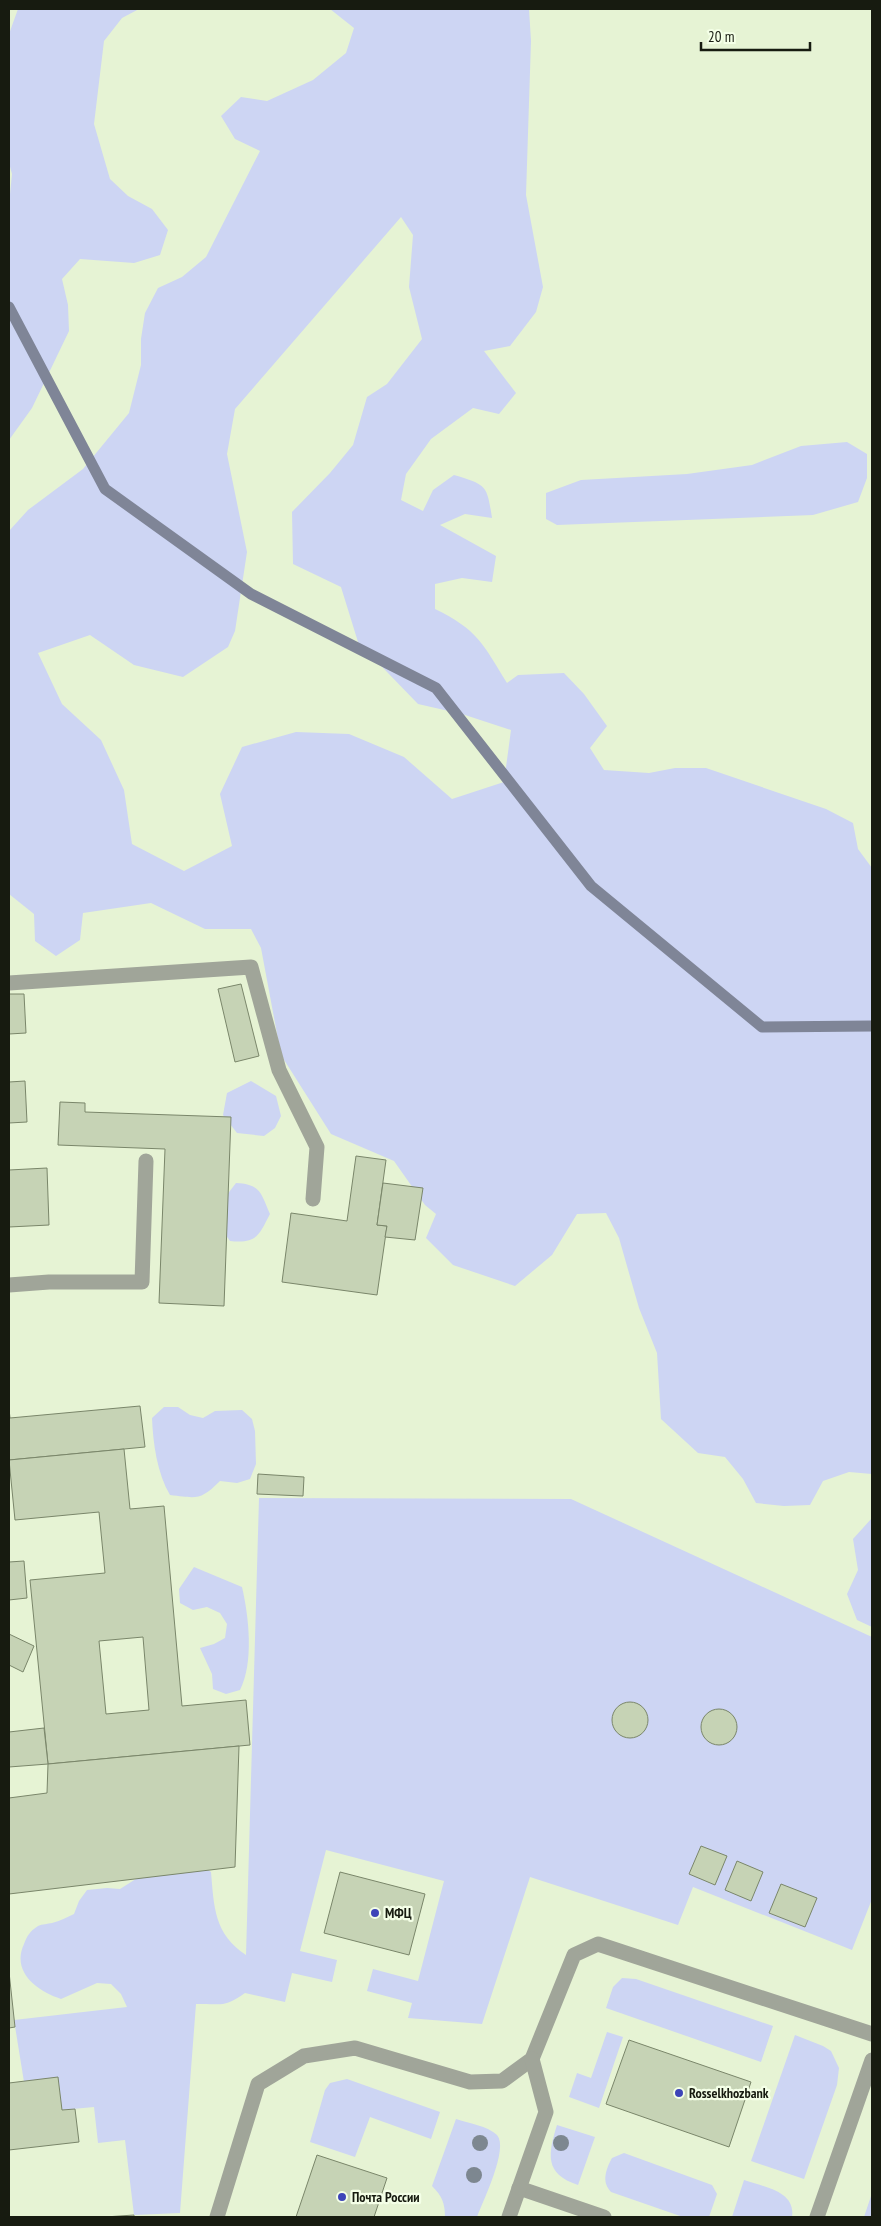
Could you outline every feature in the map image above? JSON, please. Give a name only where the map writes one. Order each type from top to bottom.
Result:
[{"type":"lane","points":[[9,983],[251,967],[279,1070],[317,1147],[312,1199]]},
{"type":"lane","points":[[9,1285],[49,1282],[142,1282],[146,1161]]},
{"type":"lane","points":[[217,2217],[258,2084],[304,2056],[355,2048],[470,2082],[502,2081],[532,2058],[574,1955],[598,1944],[872,2034]]},
{"type":"lane","points":[[510,2217],[546,2112],[532,2058]]},
{"type":"lane","points":[[817,2217],[872,2060]]},
{"type":"lane","points":[[520,2188],[604,2217]]},
{"type":"shaded area","points":[[18,9],[139,9],[122,18],[104,41],[94,124],[110,179],[128,196],[152,209],[168,230],[160,255],[134,263],[80,259],[62,279],[68,305],[69,331],[32,408],[9,440],[9,204],[12,174],[9,163],[9,34]]},
{"type":"shaded area","points":[[330,9],[529,9],[531,41],[526,195],[543,287],[536,312],[510,346],[484,351],[516,393],[499,414],[473,408],[431,439],[406,474],[401,500],[423,511],[433,490],[454,475],[479,484],[484,488],[489,499],[492,518],[465,514],[440,525],[496,556],[492,582],[462,578],[435,584],[435,609],[461,624],[478,639],[507,683],[518,675],[564,673],[584,694],[607,726],[590,748],[604,770],[649,773],[675,768],[706,768],[826,809],[853,823],[858,849],[872,868],[872,1474],[849,1472],[823,1481],[810,1505],[784,1506],[756,1503],[743,1479],[725,1457],[698,1453],[661,1419],[657,1353],[639,1308],[619,1238],[606,1213],[577,1214],[552,1255],[515,1286],[453,1265],[426,1238],[436,1214],[425,1205],[394,1161],[331,1134],[281,1055],[261,948],[251,929],[205,929],[151,903],[83,913],[80,940],[56,956],[35,941],[34,914],[9,894],[9,531],[28,510],[83,469],[129,413],[141,365],[141,339],[145,313],[158,288],[182,277],[206,257],[260,151],[235,139],[221,116],[241,97],[267,101],[313,80],[346,53],[354,28]],"holes":[[[401,217],[413,235],[409,287],[422,339],[387,384],[367,397],[353,445],[330,473],[292,512],[293,564],[341,587],[358,642],[418,704],[462,714],[511,730],[504,782],[452,799],[404,757],[349,734],[296,732],[242,747],[220,794],[232,846],[184,871],[132,844],[124,790],[101,740],[62,704],[38,653],[90,635],[134,665],[183,677],[228,647],[235,631],[247,552],[227,454],[235,409]]]},
{"type":"shaded area","points":[[847,442],[867,454],[867,478],[858,502],[813,515],[557,525],[546,519],[546,493],[581,480],[687,474],[752,465],[801,446]]},
{"type":"shaded area","points":[[251,1081],[276,1096],[281,1116],[275,1128],[264,1136],[237,1133],[223,1115],[227,1093]]},
{"type":"shaded area","points":[[236,1183],[251,1185],[259,1191],[270,1214],[260,1233],[252,1239],[239,1242],[230,1241],[222,1230],[223,1200]]},
{"type":"shaded area","points":[[164,1407],[178,1407],[190,1415],[203,1418],[215,1411],[242,1410],[252,1419],[255,1431],[256,1464],[250,1479],[237,1483],[220,1481],[208,1492],[198,1497],[170,1495],[159,1468],[152,1418]]},
{"type":"shaded area","points":[[259,1498],[571,1499],[872,1637],[872,1899],[852,1950],[693,1887],[678,1925],[530,1877],[482,2024],[408,2018],[412,2003],[367,1991],[373,1969],[418,1981],[444,1881],[326,1850],[300,1951],[337,1960],[332,1982],[292,1973],[285,2002],[245,1993],[226,2003],[196,2004],[180,2213],[134,2215],[125,2140],[98,2143],[94,2107],[62,2110],[58,2078],[24,2082],[14,2020],[127,2007],[121,1994],[111,1984],[97,1983],[61,1999],[43,1991],[24,1972],[21,1954],[26,1939],[33,1930],[40,1925],[55,1922],[74,1914],[79,1901],[87,1890],[120,1889],[139,1877],[187,1855],[211,1872],[215,1908],[222,1929],[235,1947],[246,1955]]},
{"type":"shaded area","points":[[872,1518],[872,1627],[857,1620],[847,1594],[858,1570],[853,1539]]},
{"type":"shaded area","points":[[194,1567],[242,1587],[247,1612],[249,1653],[240,1690],[226,1694],[213,1689],[212,1674],[200,1648],[225,1638],[227,1624],[220,1613],[207,1607],[193,1610],[180,1603],[179,1589]]},
{"type":"shaded area","points":[[622,1978],[636,1979],[773,2026],[761,2062],[606,2008],[613,1987]]},
{"type":"shaded area","points":[[607,2032],[623,2037],[599,2108],[569,2097],[577,2073],[591,2078]]},
{"type":"shaded area","points":[[795,2035],[831,2051],[839,2068],[837,2085],[804,2179],[751,2161]]},
{"type":"shaded area","points":[[347,2079],[440,2112],[431,2139],[370,2117],[355,2157],[310,2142],[325,2090],[330,2083]]},
{"type":"shaded area","points":[[456,2119],[488,2129],[497,2135],[500,2142],[498,2162],[477,2217],[445,2217],[442,2200],[432,2186]]},
{"type":"shaded area","points":[[557,2125],[595,2137],[578,2185],[559,2175],[551,2162],[552,2145]]},
{"type":"shaded area","points":[[624,2153],[712,2185],[717,2194],[709,2217],[683,2217],[611,2192],[605,2180],[606,2171],[612,2158]]},
{"type":"shaded area","points":[[744,2180],[777,2191],[784,2196],[792,2208],[792,2217],[732,2217]]},
{"type":"shaded area","points":[[872,2193],[872,2217],[864,2217]]},
{"type":"building","points":[[241,984],[259,1056],[235,1062],[218,989]]},
{"type":"building","points":[[9,994],[24,994],[26,1033],[9,1034]]},
{"type":"building","points":[[25,1081],[27,1122],[9,1123],[9,1082]]},
{"type":"building","points":[[60,1102],[85,1103],[85,1112],[231,1117],[224,1306],[159,1303],[165,1149],[58,1145]]},
{"type":"building","points":[[356,1156],[386,1160],[377,1225],[387,1226],[377,1295],[282,1282],[291,1213],[347,1221]]},
{"type":"building","points":[[47,1168],[49,1225],[9,1227],[9,1170]]},
{"type":"building","points":[[383,1183],[423,1188],[415,1240],[385,1237],[387,1226],[377,1225]]},
{"type":"building","points":[[140,1406],[145,1447],[9,1460],[9,1409],[10,1418]]},
{"type":"building","points":[[124,1449],[130,1509],[164,1506],[182,1706],[246,1700],[250,1745],[48,1764],[30,1580],[105,1573],[99,1512],[15,1520],[9,1460]],"holes":[[[143,1637],[149,1710],[106,1714],[99,1641]]]},
{"type":"building","points":[[258,1474],[304,1477],[303,1496],[257,1494]]},
{"type":"building","points":[[24,1561],[27,1598],[9,1600],[9,1562]]},
{"type":"building","points":[[9,1634],[34,1646],[23,1672],[9,1665]]},
{"type":"building","points":[[630,1702],[637,1703],[643,1707],[647,1713],[647,1727],[643,1733],[637,1737],[630,1738],[623,1737],[617,1733],[613,1727],[612,1720],[613,1713],[617,1707],[623,1703]]},
{"type":"building","points":[[719,1709],[726,1710],[732,1714],[736,1720],[736,1734],[732,1740],[726,1744],[719,1745],[712,1744],[706,1740],[702,1734],[701,1727],[702,1720],[706,1714],[712,1710]]},
{"type":"building","points":[[44,1728],[48,1764],[9,1767],[9,1732]]},
{"type":"building","points":[[239,1746],[235,1867],[9,1894],[9,1798],[47,1793],[48,1764]]},
{"type":"building","points":[[701,1846],[727,1856],[715,1885],[689,1874]]},
{"type":"building","points":[[737,1861],[763,1872],[751,1901],[725,1890]]},
{"type":"building","name":"МФЦ","points":[[340,1872],[425,1894],[409,1955],[324,1933]]},
{"type":"building","points":[[781,1884],[817,1898],[805,1927],[769,1913]]},
{"type":"building","points":[[9,1972],[15,2027],[9,2028]]},
{"type":"building","name":"Rosselkhozbank","points":[[629,2040],[751,2082],[729,2147],[606,2104]]},
{"type":"building","points":[[58,2077],[62,2110],[75,2109],[79,2142],[9,2150],[9,2083]]},
{"type":"building","name":"Почта России","points":[[317,2155],[387,2178],[374,2217],[296,2217]]},
{"type":"building","points":[[134,2215],[134,2217],[105,2217]]},
{"type":"waterway","points":[[9,307],[105,489],[251,594],[436,688],[591,886],[762,1027],[872,1026]]},
{"type":"place","name":"МФЦ","points":[[375,1913]]},
{"type":"place","name":"Rosselkhozbank","points":[[679,2093]]},
{"type":"place","name":"Почта России","points":[[342,2197]]}]
